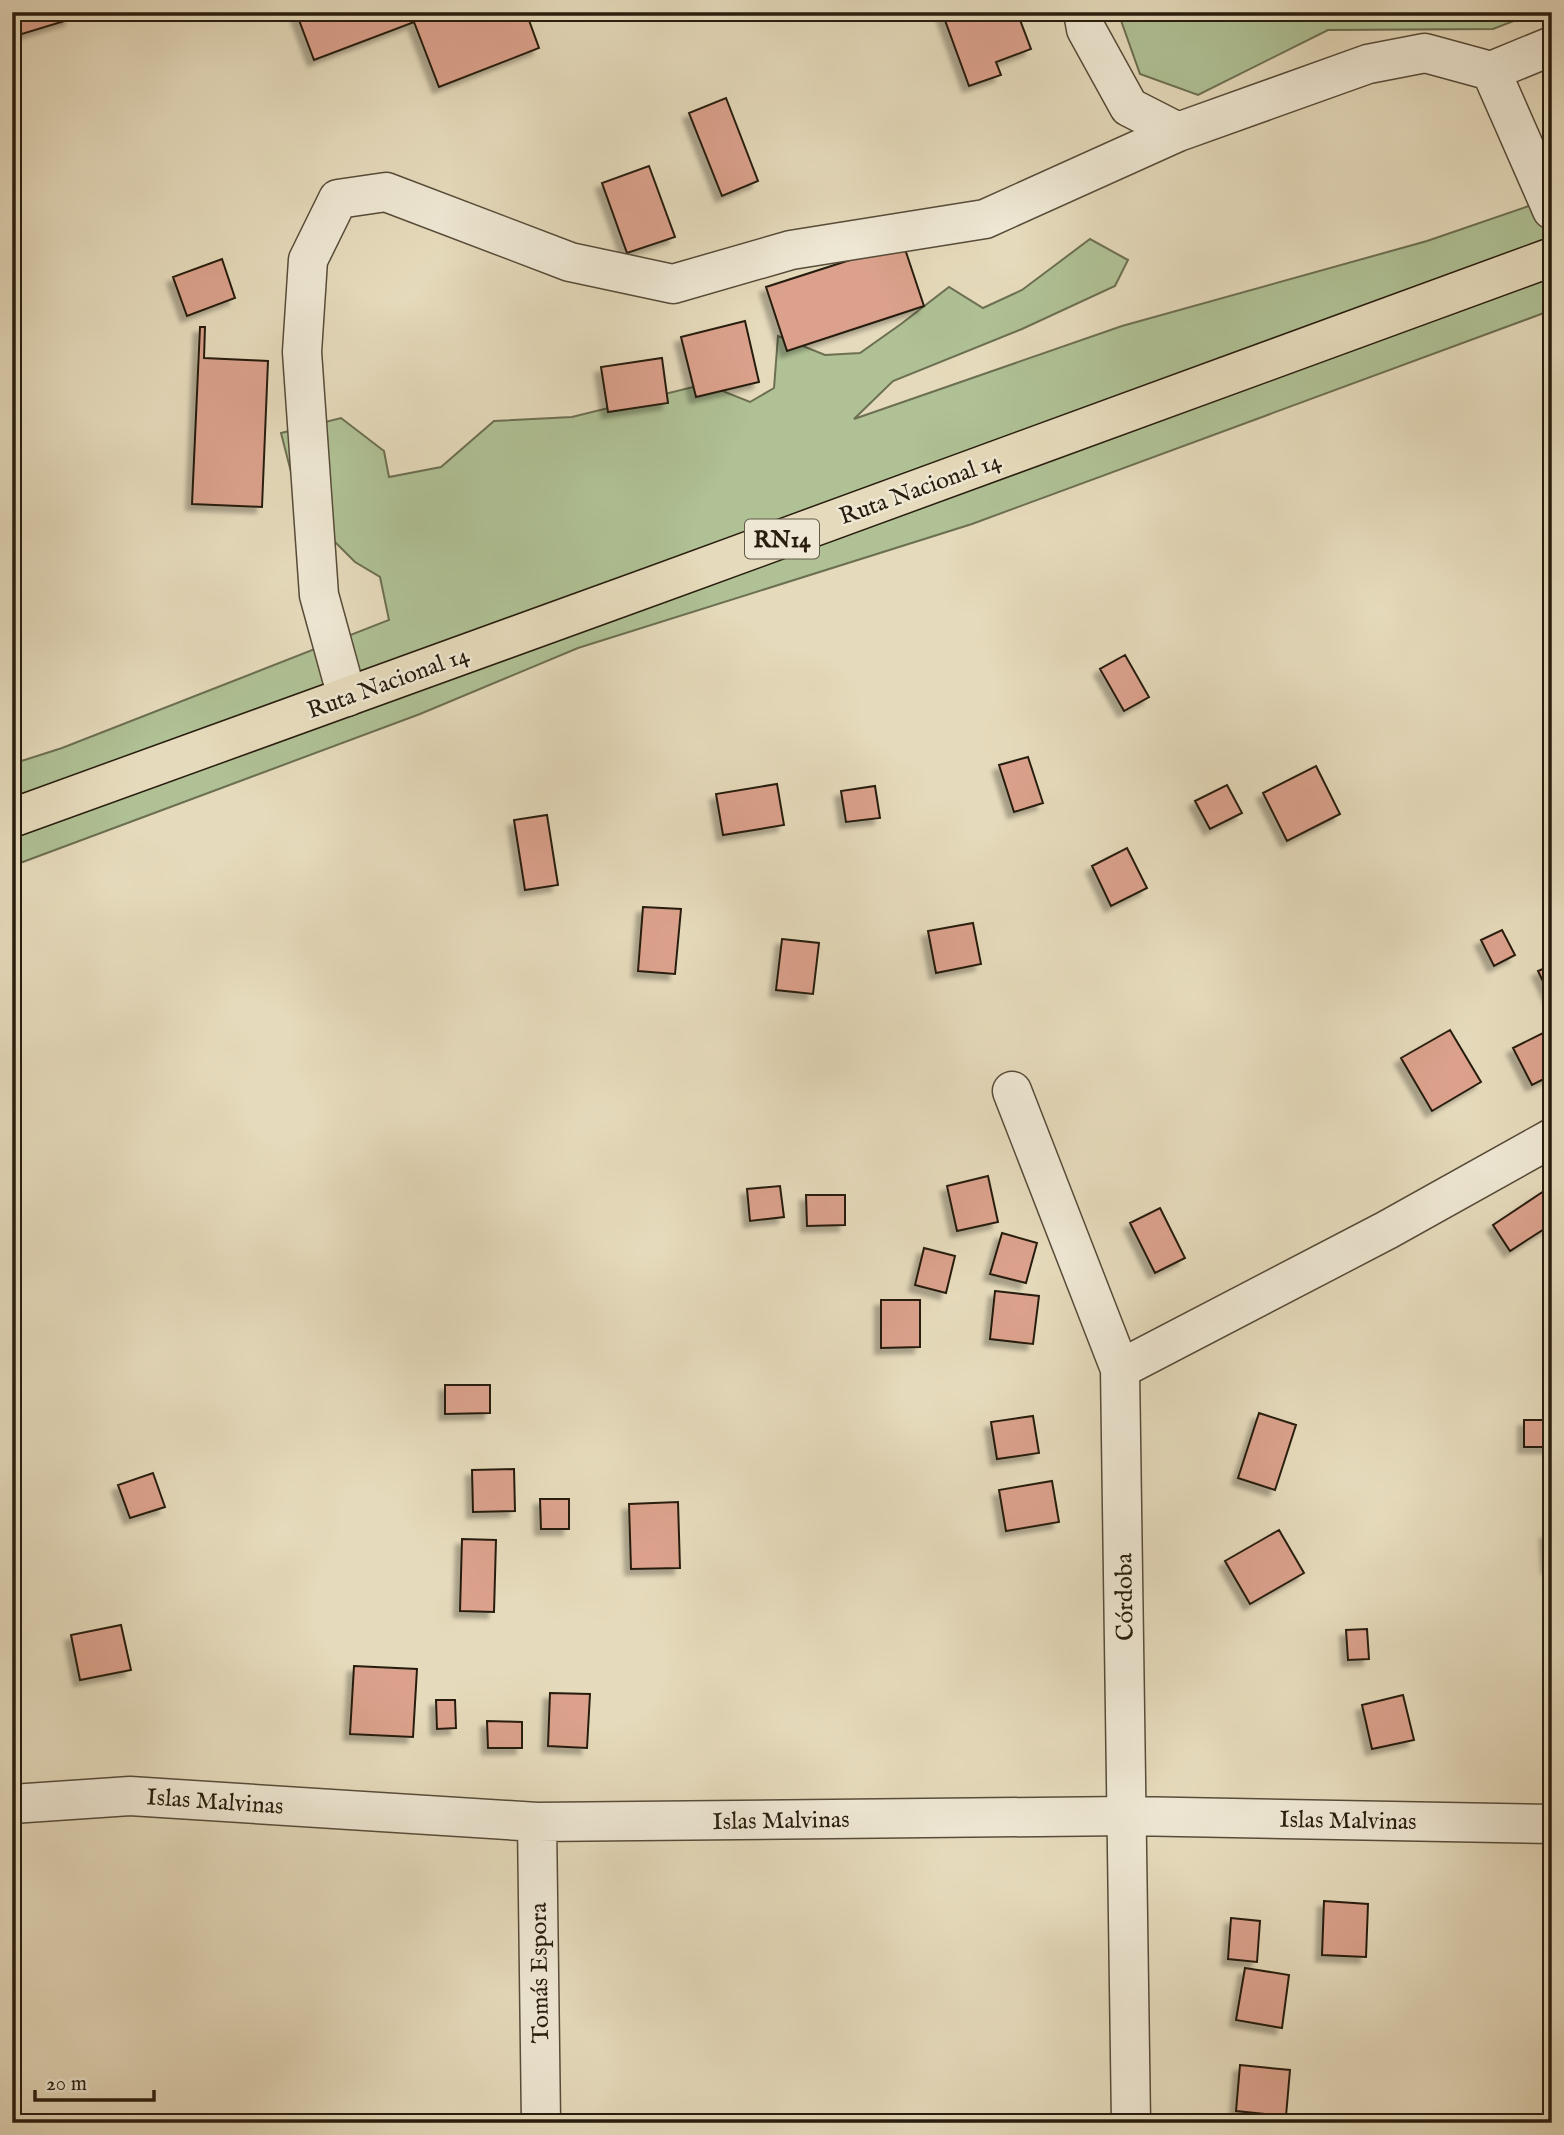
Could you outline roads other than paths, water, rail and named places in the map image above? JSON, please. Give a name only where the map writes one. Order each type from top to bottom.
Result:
[{"type":"highway","name":"Ruta Nacional 14","points":[[12,818],[1552,257]]},
{"type":"street","points":[[1083,12],[1086,29],[1129,107],[1178,132]]},
{"type":"street","points":[[347,697],[318,595],[302,352],[308,260],[338,199],[386,192],[570,262],[673,284],[790,250],[985,219],[1178,132],[1368,64],[1425,53],[1491,71],[1552,46]]},
{"type":"street","points":[[1491,71],[1552,210]]},
{"type":"street","name":"Córdoba","points":[[1012,1091],[1120,1369],[1131,2123]]},
{"type":"street","points":[[1120,1369],[1387,1230],[1552,1138]]},
{"type":"street","name":"Islas Malvinas","points":[[12,1804],[130,1796],[537,1822],[1128,1816],[1552,1824]]},
{"type":"street","name":"Tomás Espora","points":[[537,1822],[541,2123]]}]
